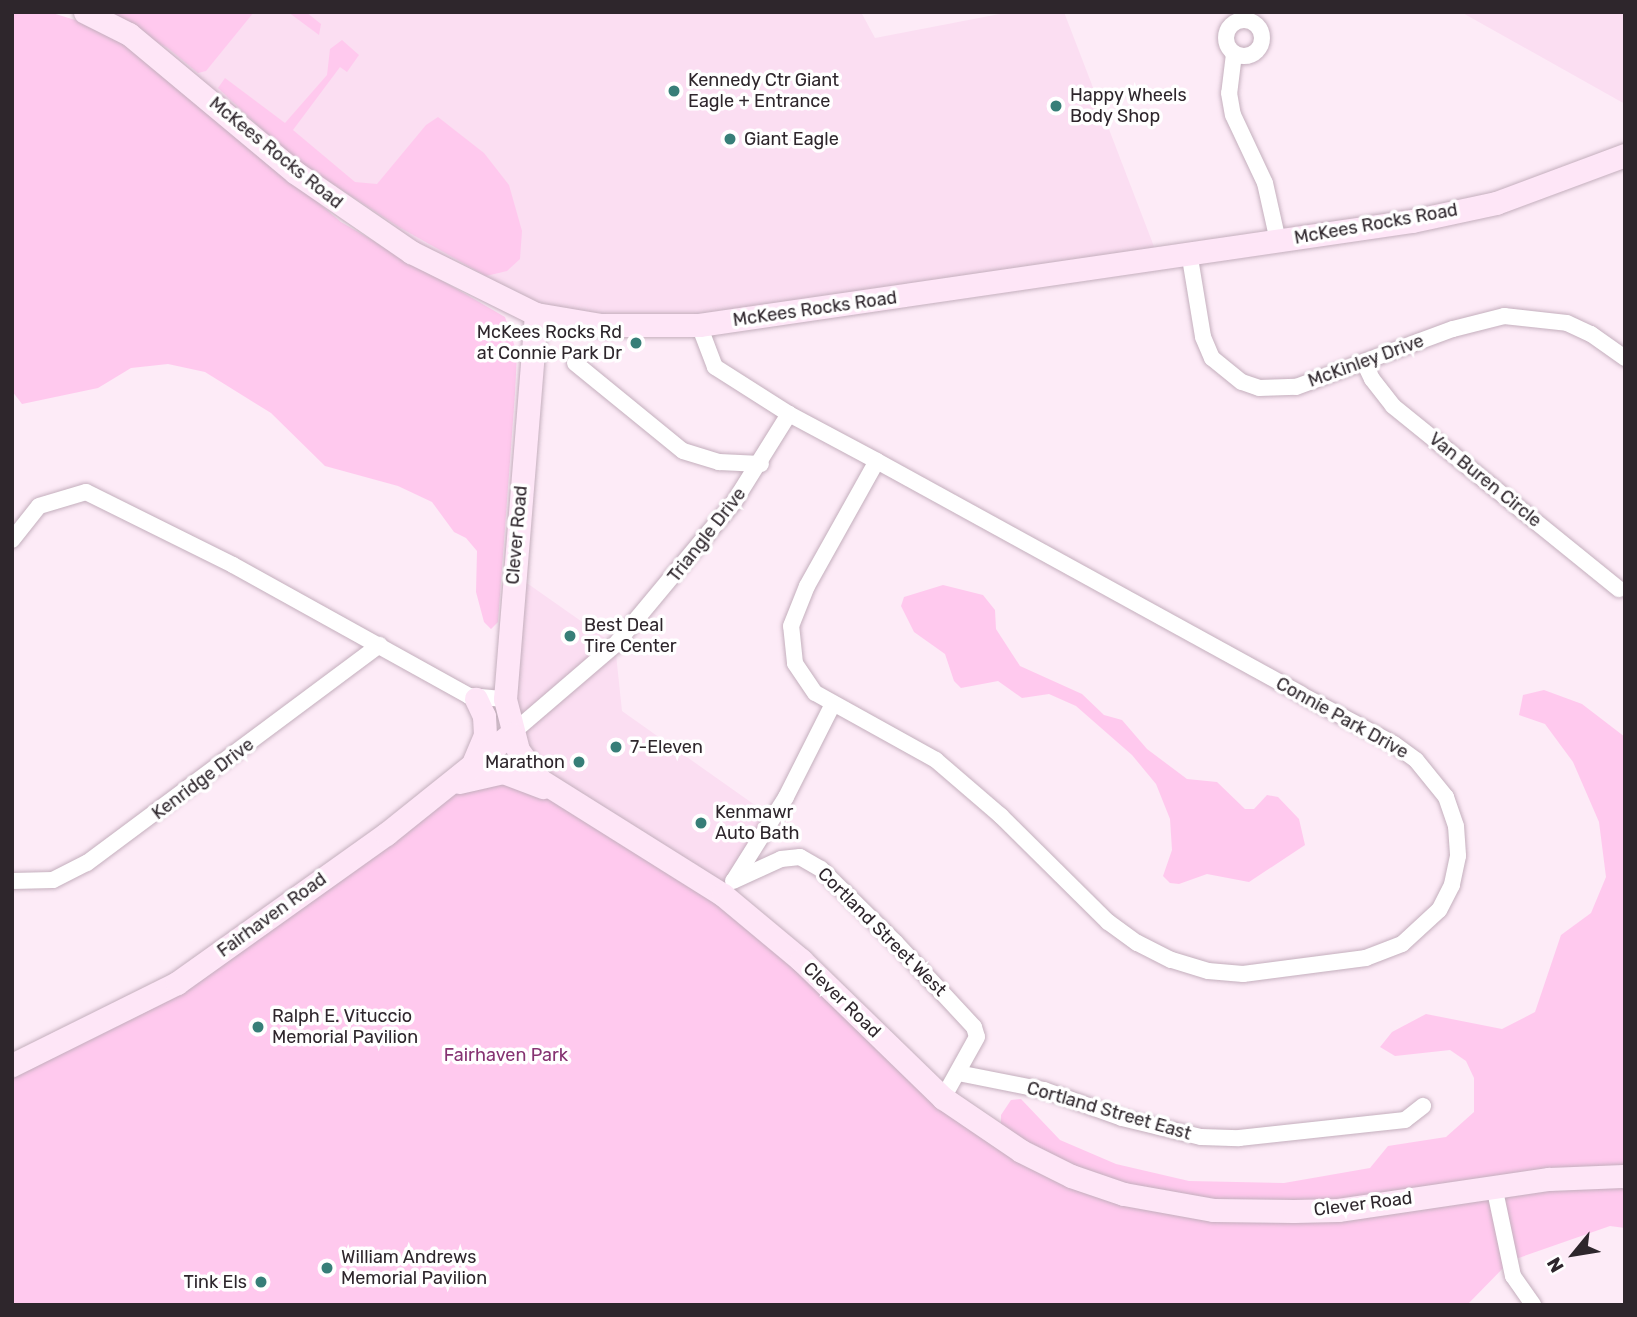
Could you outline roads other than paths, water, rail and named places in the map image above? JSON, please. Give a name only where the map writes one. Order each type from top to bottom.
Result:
[{"type":"street","name":"McKees Rocks Road","points":[[86,12],[148,48],[352,215],[434,265],[536,314],[601,325],[699,325],[1278,241],[1496,203],[1625,155]]},
{"type":"street","points":[[1234,54],[1229,93],[1233,115],[1265,183],[1278,241]]},
{"type":"street","name":"McKinley Drive","points":[[1189,252],[1203,337],[1212,358],[1242,382],[1279,390],[1479,321],[1525,316],[1567,323],[1591,334],[1625,358]]},
{"type":"street","name":"Clever Road","points":[[536,314],[505,699],[511,734],[528,767],[558,794],[728,888],[943,1098],[1021,1151],[1071,1175],[1124,1194],[1213,1210],[1338,1210],[1494,1186],[1625,1176]]},
{"type":"street","points":[[699,325],[715,367],[727,379],[789,414]]},
{"type":"street","name":"Van Buren Circle","points":[[1364,362],[1372,379],[1393,406],[1619,589]]},
{"type":"street","points":[[575,363],[683,451],[719,462],[761,464]]},
{"type":"street","name":"Connie Park Drive","points":[[789,414],[877,461],[1416,760],[1446,797],[1456,826],[1458,856],[1452,885],[1440,910],[1422,929],[1384,953],[1266,972],[1196,967],[1137,943],[1108,922],[1002,816],[936,760],[832,706],[803,680],[793,654],[791,626],[807,586],[877,461]]},
{"type":"street","name":"Triangle Drive","points":[[511,734],[615,645],[734,502],[761,464],[789,414]]},
{"type":"street","points":[[12,540],[40,506],[86,492],[380,645],[476,699],[505,699]]},
{"type":"street","name":"Kenridge Drive","points":[[12,881],[53,880],[87,863],[380,645]]},
{"type":"street","points":[[456,780],[481,751],[485,735],[476,699]]},
{"type":"street","points":[[728,888],[786,797],[832,706]]},
{"type":"street","name":"Fairhaven Road","points":[[12,1065],[177,983],[456,780],[511,734]]},
{"type":"street","points":[[456,780],[503,772],[558,794]]},
{"type":"street","name":"Cortland Street West","points":[[728,888],[790,857],[800,857],[821,869],[974,1027],[975,1045],[943,1098]]},
{"type":"street","name":"Cortland Street East","points":[[958,1073],[1044,1090],[1122,1118],[1201,1137],[1264,1136],[1405,1120],[1423,1105]]},
{"type":"street","points":[[1494,1186],[1513,1276],[1533,1305]]},
{"type":"place","name":"Kennedy Ctr Giant Eagle + Entrance","points":[[674,91]]},
{"type":"place","name":"Happy Wheels Body Shop","points":[[1056,106]]},
{"type":"place","name":"Giant Eagle","points":[[730,139]]},
{"type":"place","name":"McKees Rocks Rd at Connie Park Dr","points":[[636,343]]},
{"type":"place","name":"Best Deal Tire Center","points":[[570,636]]},
{"type":"place","name":"7-Eleven","points":[[616,747]]},
{"type":"place","name":"Marathon","points":[[579,762]]},
{"type":"place","name":"Kenmawr Auto Bath","points":[[701,823]]},
{"type":"place","name":"Ralph E. Vituccio Memorial Pavilion","points":[[258,1027]]},
{"type":"place","name":"William Andrews Memorial Pavilion","points":[[327,1268]]},
{"type":"place","name":"Tink Els","points":[[261,1282]]},
{"type":"park label","name":"Fairhaven Park","points":[[506,1055]]}]
